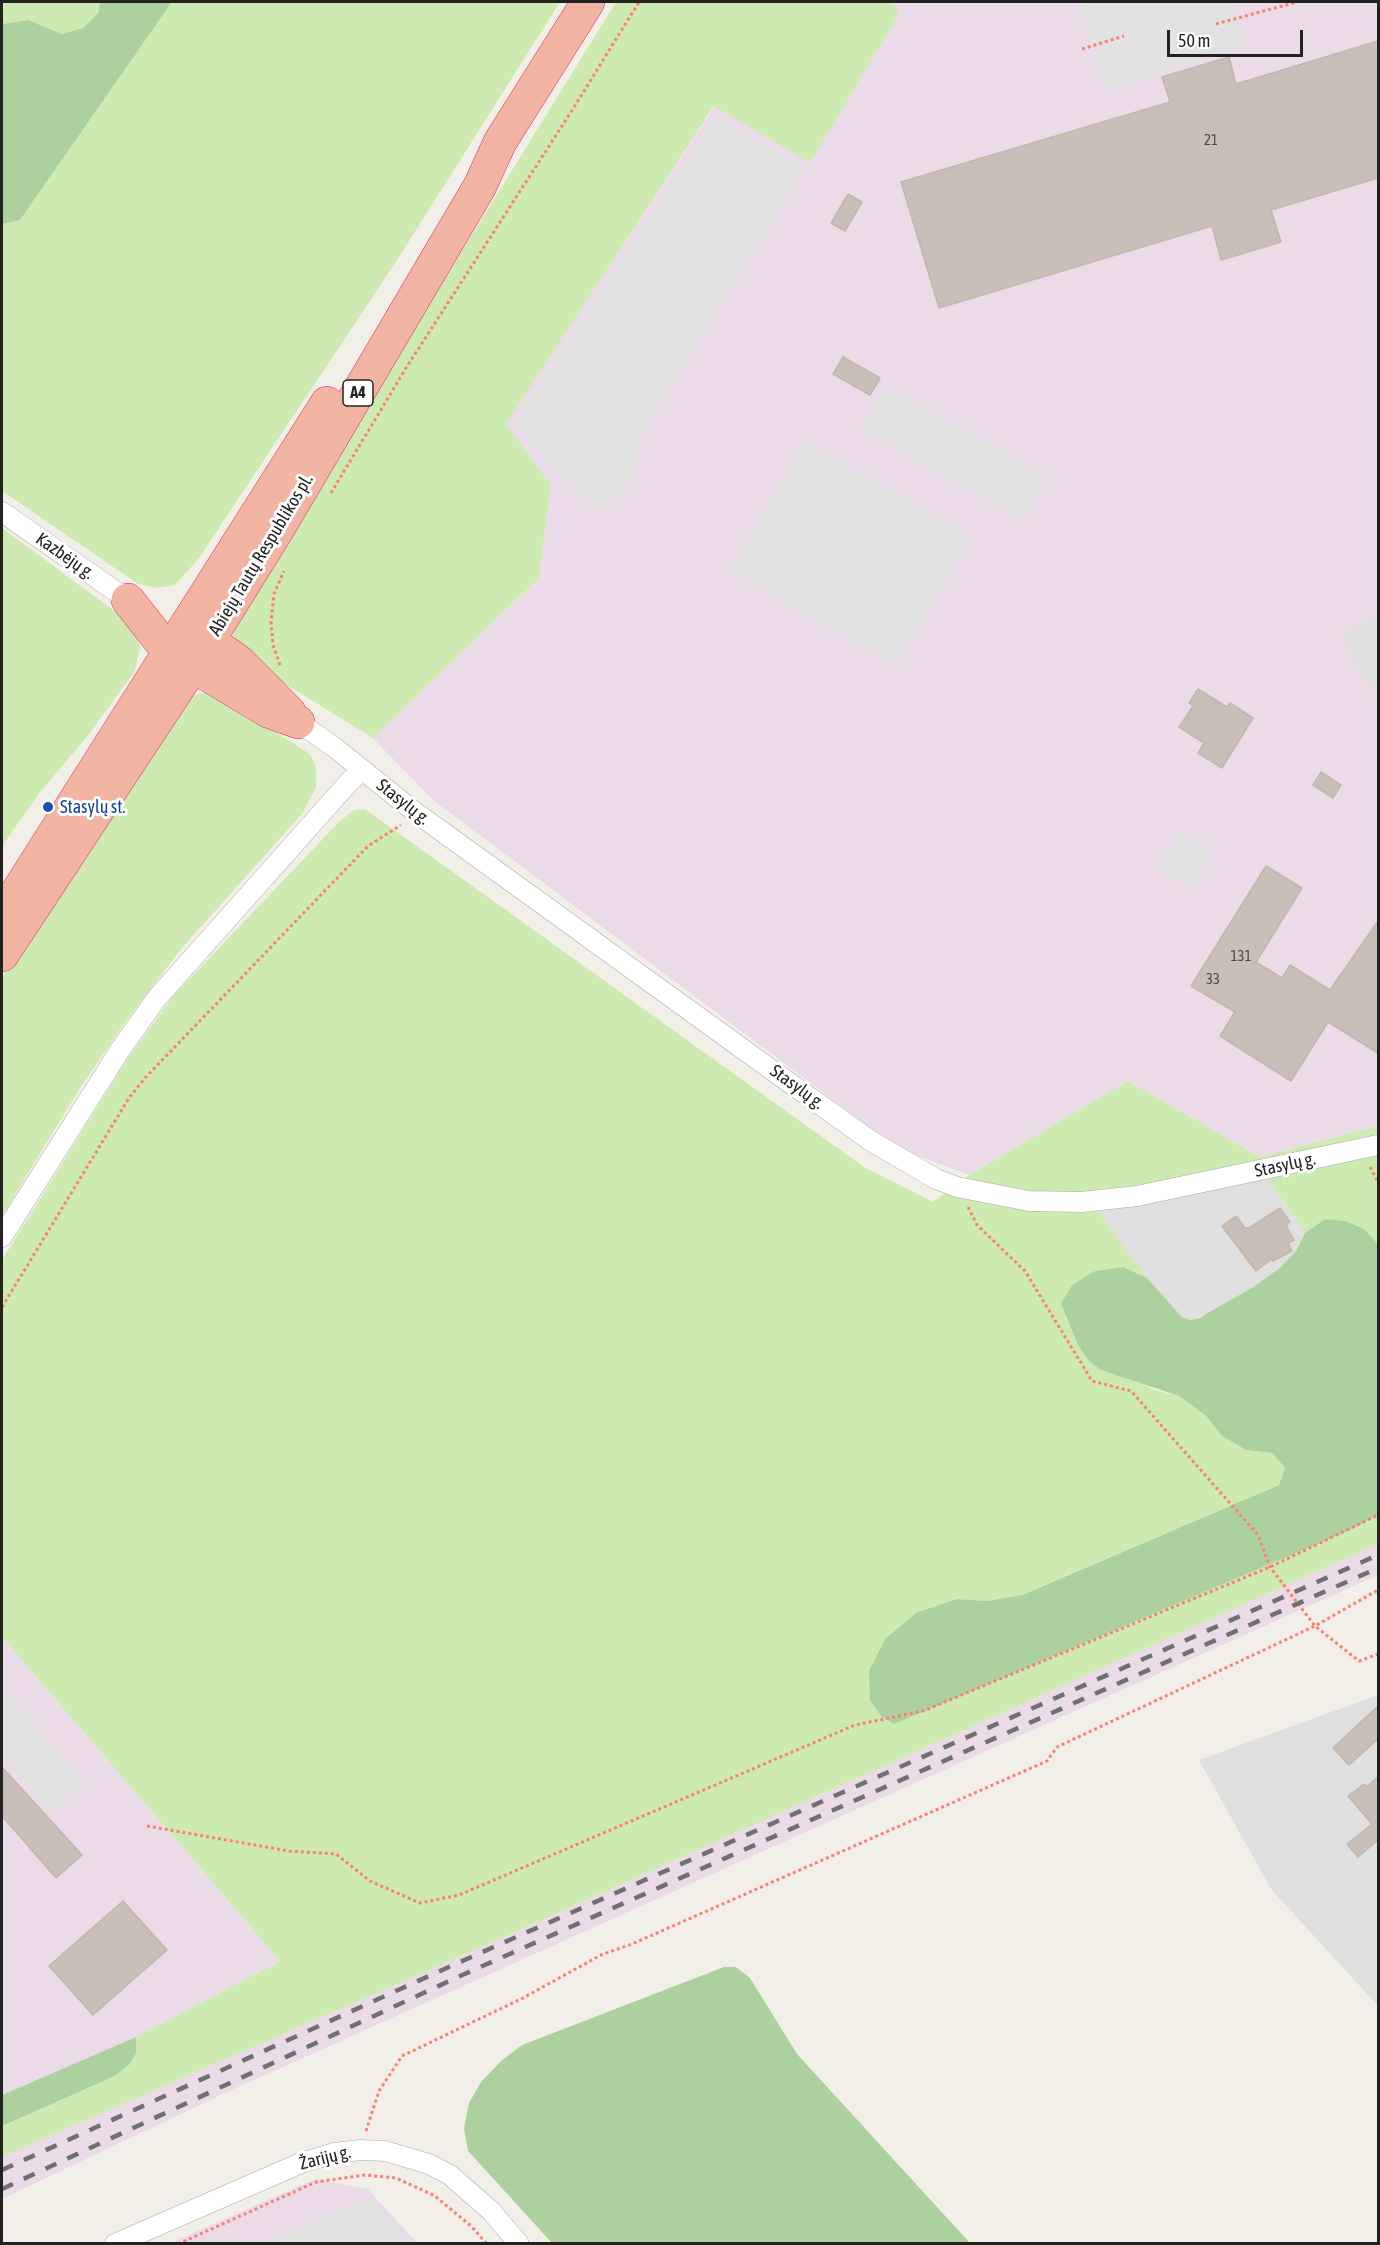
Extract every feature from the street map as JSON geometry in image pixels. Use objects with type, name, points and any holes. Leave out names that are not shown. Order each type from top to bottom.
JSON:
[{"type":"highway","name":"Abiejų Tautų Respublikos pl.","points":[[2,956],[470,178],[500,142],[588,2]]},
{"type":"highway","points":[[128,600],[189,646],[268,711],[298,722]]},
{"type":"highway","name":"Abiejų Tautų Respublikos pl.","points":[[2,916],[189,646]]},
{"type":"highway","points":[[189,646],[238,661],[277,698],[298,722]]},
{"type":"street","name":"Kazbėjų g.","points":[[2,512],[128,600]]},
{"type":"street","name":"Stasylų g.","points":[[298,722],[415,812],[871,1141],[936,1179],[957,1187],[1029,1201],[1082,1202],[1137,1196],[1378,1145]]},
{"type":"street","points":[[2,1237],[120,1050],[157,998],[334,798],[363,770]]},
{"type":"street","name":"Žarijų g.","points":[[115,2244],[301,2163],[334,2153],[361,2150],[385,2151],[418,2161],[450,2175],[491,2211],[519,2244]]},
{"type":"path","points":[[330,495],[406,368],[639,2]]},
{"type":"path","points":[[1216,24],[1297,2]]},
{"type":"path","points":[[1082,49],[1124,36]]},
{"type":"path","points":[[277,698],[284,687],[284,678],[273,645],[271,622],[274,594],[288,561]]},
{"type":"path","points":[[2,1307],[129,1098],[145,1078],[369,846],[400,826],[415,812]]},
{"type":"path","points":[[957,1187],[977,1225],[1025,1271],[1092,1381],[1131,1391],[1258,1535],[1270,1567],[1316,1626],[1359,1661],[1378,1654]]},
{"type":"path","points":[[147,1826],[289,1851],[336,1854],[370,1881],[420,1903],[459,1895],[855,1725],[923,1711],[1270,1567],[1378,1515]]},
{"type":"path","points":[[361,2150],[379,2091],[402,2056],[523,1998],[601,1954],[632,1944],[1047,1761],[1058,1747],[1316,1626],[1378,1590]]},
{"type":"path","points":[[178,2244],[316,2182],[365,2175],[396,2178],[435,2196],[471,2226],[487,2244]]},
{"type":"shaded area","points":[[892,2],[1378,2],[1378,616],[1341,633],[1363,681],[1378,693],[1378,1126],[1260,1157],[1128,1081],[969,1175],[897,1148],[433,800],[373,738],[539,578],[551,485],[505,424],[715,106],[898,14]]},
{"type":"shaded area","points":[[1079,2],[1234,2],[1247,45],[1106,90]]},
{"type":"shaded area","points":[[716,115],[805,169],[639,439],[635,476],[598,512],[513,423]]},
{"type":"shaded area","points":[[886,386],[1047,476],[1023,520],[861,429]]},
{"type":"shaded area","points":[[805,441],[972,537],[896,666],[730,570]]},
{"type":"shaded area","points":[[1378,616],[1378,693],[1363,681],[1340,632]]},
{"type":"shaded area","points":[[1180,830],[1213,851],[1190,888],[1157,868]]},
{"type":"shaded area","points":[[1267,1178],[1305,1233],[1296,1251],[1280,1268],[1250,1289],[1216,1310],[1190,1320],[1182,1317],[1147,1278],[1095,1210]]},
{"type":"shaded area","points":[[1378,1544],[1378,1575],[225,2093],[2,2199],[2,2157],[473,1951]]},
{"type":"shaded area","points":[[2,1637],[280,1961],[136,2037],[2,2095]]},
{"type":"shaded area","points":[[2,1689],[85,1780],[51,1811],[2,1756]]},
{"type":"shaded area","points":[[1378,1695],[1378,2006],[1271,1889],[1199,1760]]},
{"type":"shaded area","points":[[315,2179],[368,2189],[417,2243],[168,2244]]},
{"type":"shaded area","points":[[370,2198],[410,2243],[283,2243],[277,2237]]},
{"type":"green space","points":[[2,2],[100,2],[98,13],[83,28],[62,34],[28,20],[2,24]]},
{"type":"green space","points":[[100,2],[172,2],[20,220],[2,224],[2,24],[28,20],[62,34],[83,28],[98,13]]},
{"type":"green space","points":[[172,2],[560,2],[399,257],[199,558],[175,585],[156,588],[138,584],[2,491],[2,224],[20,220]]},
{"type":"green space","points":[[616,2],[892,2],[899,14],[810,163],[714,106],[506,424],[551,485],[539,578],[373,738],[251,663],[236,647],[233,635],[236,617]]},
{"type":"green space","points":[[2,528],[120,615],[136,633],[140,647],[135,671],[86,738],[41,791],[2,846]]},
{"type":"green space","points":[[202,693],[212,694],[226,700],[310,754],[316,768],[316,787],[302,814],[181,949],[126,1021],[82,1085],[2,1216],[2,978],[174,706],[186,698]]},
{"type":"green space","points":[[365,809],[864,1167],[933,1202],[969,1175],[1128,1081],[1260,1157],[1378,1126],[1378,1244],[1364,1229],[1325,1219],[1305,1233],[1267,1178],[1096,1210],[1147,1278],[1123,1267],[1095,1271],[1061,1304],[1078,1345],[1088,1360],[1155,1390],[1179,1396],[1206,1416],[1222,1436],[1246,1450],[1272,1453],[1285,1468],[1279,1485],[1021,1595],[987,1601],[957,1599],[885,1639],[1327,1539],[1378,1515],[1378,1544],[473,1951],[2,2157],[2,2126],[115,2076],[130,2064],[136,2053],[136,2037],[280,1961],[2,1637],[2,1260],[128,1058],[174,995],[340,821],[354,810]]},
{"type":"green space","points":[[1325,1219],[1345,1221],[1364,1229],[1378,1244],[1378,1515],[1350,1530],[894,1724],[881,1716],[870,1700],[869,1671],[885,1639],[916,1613],[957,1599],[987,1601],[1022,1595],[1279,1485],[1285,1468],[1272,1453],[1246,1450],[1222,1436],[1206,1416],[1179,1396],[1101,1370],[1088,1360],[1078,1345],[1061,1304],[1072,1285],[1095,1271],[1123,1267],[1147,1278],[1182,1317],[1190,1320],[1199,1318],[1250,1289],[1280,1268],[1296,1251],[1305,1233]]},
{"type":"green space","points":[[724,1967],[736,1967],[750,1978],[797,2054],[970,2243],[552,2243],[468,2151],[464,2128],[469,2103],[481,2082],[501,2061],[522,2045]]},
{"type":"green space","points":[[136,2037],[136,2053],[130,2064],[115,2076],[2,2126],[2,2095]]},
{"type":"building","points":[[1378,41],[1378,178],[1271,210],[1281,242],[1221,260],[1212,226],[939,308],[901,182],[1170,102],[1162,77],[1229,57],[1236,84]]},
{"type":"building","points":[[848,194],[862,202],[845,231],[831,223]]},
{"type":"building","points":[[843,357],[880,378],[870,395],[833,374]]},
{"type":"building","points":[[1198,689],[1227,707],[1230,703],[1253,718],[1222,768],[1198,753],[1204,743],[1179,727],[1193,706],[1189,703]]},
{"type":"building","points":[[1321,772],[1341,785],[1333,798],[1313,785]]},
{"type":"building","points":[[1266,866],[1302,888],[1256,962],[1282,978],[1290,965],[1330,990],[1378,921],[1378,1053],[1328,1022],[1291,1081],[1220,1036],[1235,1012],[1191,986]]},
{"type":"building","points":[[1280,1208],[1290,1222],[1286,1225],[1294,1240],[1288,1243],[1292,1251],[1273,1261],[1272,1259],[1256,1271],[1222,1226],[1236,1216],[1245,1228],[1249,1228]]},
{"type":"building","points":[[1378,1706],[1378,1739],[1349,1765],[1333,1748]]},
{"type":"building","points":[[2,1767],[82,1855],[56,1878],[2,1816]]},
{"type":"building","points":[[1378,1777],[1378,1840],[1358,1857],[1347,1844],[1372,1824],[1348,1796],[1364,1784],[1366,1787]]},
{"type":"building","points":[[123,1901],[167,1950],[93,2015],[49,1966]]},
{"type":"railway","points":[[2,2170],[451,1966],[1378,1555]]},
{"type":"railway","points":[[2,2189],[460,1976],[1378,1568]]},
{"type":"place","name":"Stasylų st.","points":[[48,807]]}]
